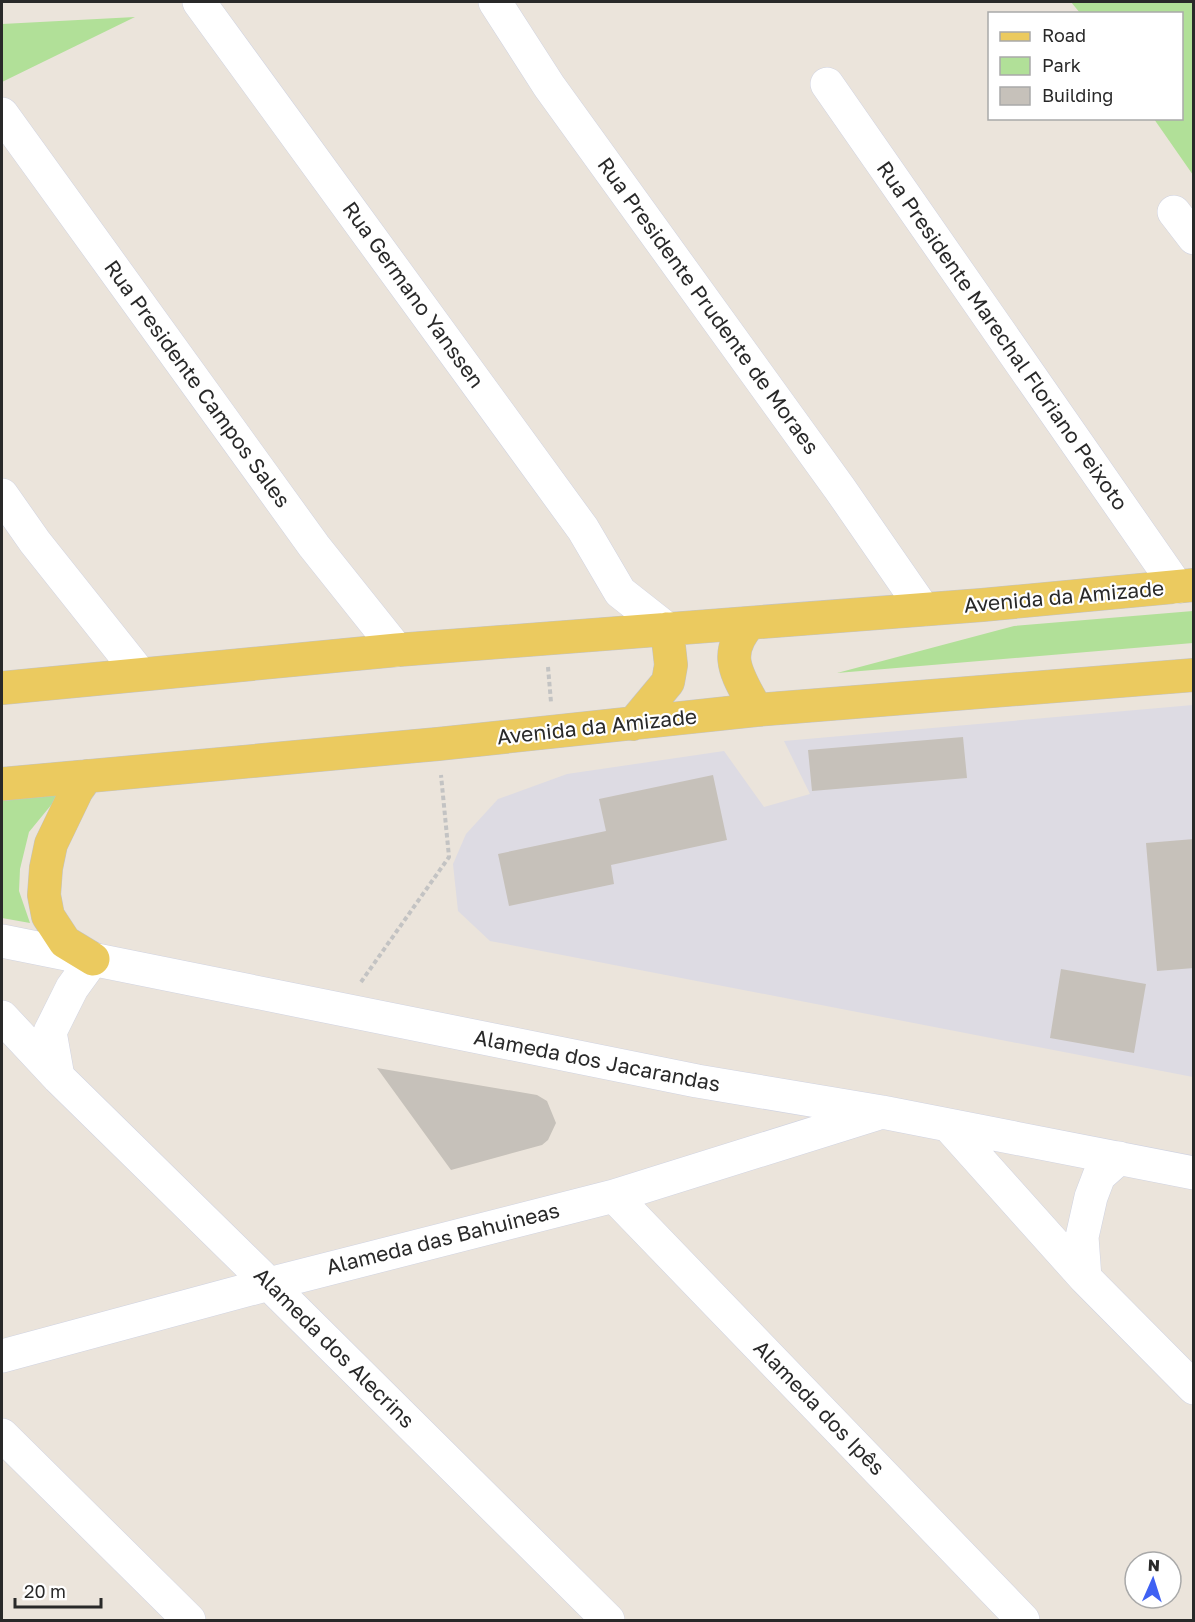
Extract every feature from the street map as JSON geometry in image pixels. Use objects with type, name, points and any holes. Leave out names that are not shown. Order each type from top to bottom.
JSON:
[{"type":"main road","name":"Avenida da Amizade","points":[[2,688],[397,650],[1185,586]]},
{"type":"main road","points":[[750,623],[742,631],[735,647],[734,661],[736,671],[756,710]]},
{"type":"main road","points":[[633,724],[668,682],[671,665],[667,629]]},
{"type":"main road","name":"Avenida da Amizade","points":[[2,784],[438,744],[756,710],[1194,675]]},
{"type":"main road","points":[[87,776],[77,790],[51,844],[44,895],[48,916],[65,942],[93,959]]},
{"type":"street","name":"Rua Germano Yanssen","points":[[199,2],[584,529],[620,592],[667,629]]},
{"type":"street","name":"Rua Presidente Prudente de Moraes","points":[[495,2],[549,86],[840,489],[923,609]]},
{"type":"street","name":"Rua Presidente Marechal Floriano Peixoto","points":[[827,84],[1185,586]]},
{"type":"street","name":"Rua Presidente Campos Sales","points":[[2,114],[314,546],[397,650]]},
{"type":"street","points":[[1174,212],[1194,238]]},
{"type":"street","points":[[2,495],[35,542],[140,674]]},
{"type":"street","points":[[601,634],[620,592]]},
{"type":"street","name":"Alameda dos Jacarandas","points":[[2,941],[697,1081],[882,1112],[1194,1173]]},
{"type":"street","points":[[58,1077],[50,1032],[72,988],[93,959]]},
{"type":"street","name":"Alameda dos Alecrins","points":[[2,1017],[58,1077],[608,1620]]},
{"type":"street","name":"Alameda das Bahuineas","points":[[2,1356],[269,1284],[615,1196],[882,1112]]},
{"type":"street","points":[[948,1125],[1084,1278],[1194,1389]]},
{"type":"street","points":[[1084,1278],[1082,1237],[1091,1197],[1099,1176],[1119,1158]]},
{"type":"street","name":"Alameda dos Ipês","points":[[615,1196],[1023,1620]]},
{"type":"street","points":[[2,1435],[189,1620]]},
{"type":"path","points":[[545,638],[554,732]]},
{"type":"path","points":[[342,1010],[449,857],[438,744]]},
{"type":"shaded area","points":[[1193,705],[1193,1077],[490,941],[458,911],[453,864],[466,834],[498,799],[567,774],[724,751],[764,807],[810,794],[784,741]]},
{"type":"green space","points":[[1071,2],[1193,2],[1193,175],[1155,120],[1183,120],[1183,12],[1079,12]]},
{"type":"green space","points":[[135,17],[2,82],[2,24]]},
{"type":"green space","points":[[1193,611],[1193,643],[837,673],[1014,626]]},
{"type":"green space","points":[[61,793],[29,832],[20,869],[19,891],[30,923],[2,918],[2,801]]},
{"type":"building","points":[[963,737],[967,778],[812,791],[808,750]]},
{"type":"building","points":[[713,775],[727,840],[611,865],[614,884],[509,906],[498,854],[606,831],[599,799]]},
{"type":"building","points":[[1194,839],[1194,968],[1157,971],[1146,843]]},
{"type":"building","points":[[1061,969],[1146,984],[1134,1053],[1050,1038]]},
{"type":"building","points":[[377,1068],[537,1095],[547,1101],[556,1123],[548,1140],[542,1145],[451,1170]]}]
